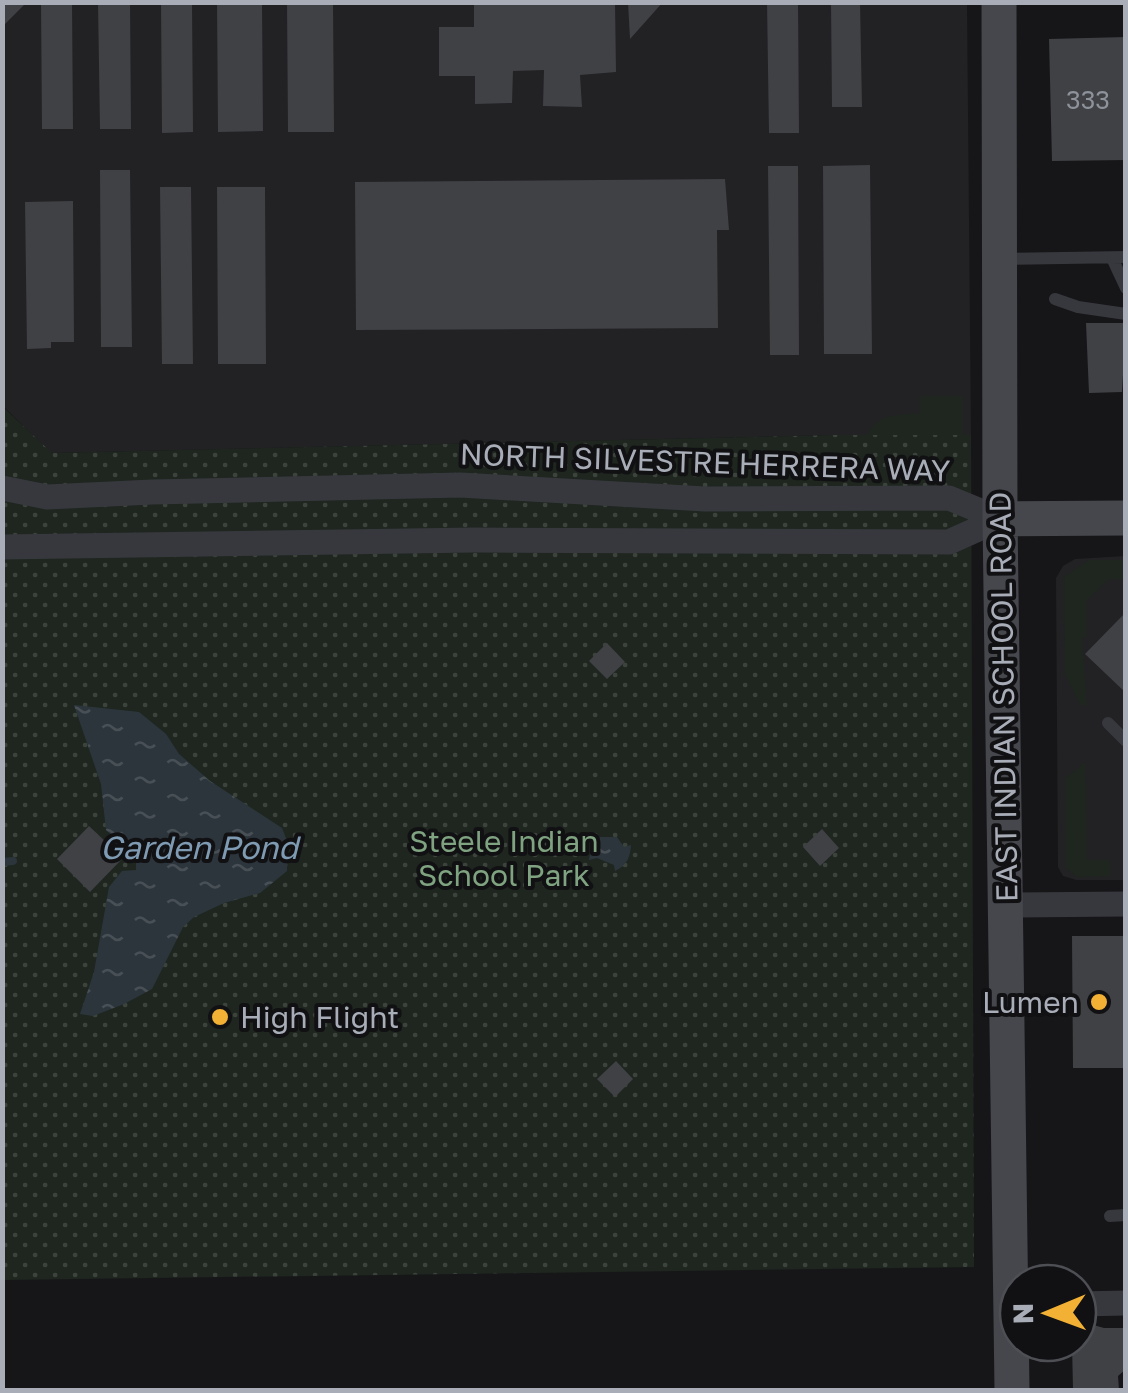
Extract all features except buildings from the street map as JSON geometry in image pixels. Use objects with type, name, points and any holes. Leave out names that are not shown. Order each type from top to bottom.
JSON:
[{"type":"main road","name":"EAST INDIAN SCHOOL ROAD","points":[[999,2],[1000,519],[1013,1263]]},
{"type":"main road","points":[[1000,519],[1126,518]]},
{"type":"main road","name":"EAST INDIAN SCHOOL ROAD","points":[[1012,1390],[1013,1363]]},
{"type":"street","name":"NORTH SILVESTRE HERRERA WAY","points":[[2,488],[48,497],[460,486],[705,499],[949,498],[1000,519]]},
{"type":"street","points":[[2,547],[474,540],[948,542],[1000,519]]},
{"type":"street","points":[[1006,905],[1126,904]]},
{"type":"street","points":[[1098,1304],[1126,1303]]},
{"type":"lane","points":[[1000,259],[1119,258],[1126,288]]},
{"type":"lane","points":[[1055,299],[1078,307],[1126,314]]},
{"type":"lane","points":[[1108,723],[1126,741]]},
{"type":"lane","points":[[1110,1216],[1126,1215]]},
{"type":"shaded area","points":[[2,3],[967,3],[971,435],[51,453],[3,406]]},
{"type":"shaded area","points":[[1125,556],[1125,880],[1076,880],[1063,876],[1058,867],[1056,578],[1063,566],[1075,559]]},
{"type":"green space","points":[[920,396],[963,396],[963,442],[864,441],[879,421],[920,414]]},
{"type":"green space","name":"Steele Indian School Park","points":[[2,406],[52,453],[971,435],[974,1267],[3,1280]]},
{"type":"green space","points":[[1089,560],[1125,560],[1125,579],[1109,579],[1086,601],[1086,637],[1082,637],[1087,705],[1080,705],[1065,674],[1064,577]]},
{"type":"green space","points":[[1085,762],[1087,860],[1110,860],[1111,876],[1077,877],[1066,868],[1066,778]]},
{"type":"water","name":"Garden Pond","points":[[74,705],[139,712],[166,734],[179,754],[210,781],[282,828],[287,841],[287,871],[260,893],[194,917],[183,927],[152,989],[93,1016],[80,1014],[94,972],[109,887],[122,871],[136,870],[136,847],[124,847],[106,830],[101,784]]},
{"type":"water","points":[[600,837],[617,837],[624,847],[631,845],[627,861],[615,871],[614,865],[597,858],[589,860],[591,848]]},
{"type":"waterway","points":[[2,862],[13,861]]},
{"type":"place","name":"Lumen","points":[[1099,1002]]},
{"type":"place","name":"High Flight","points":[[220,1017]]}]
